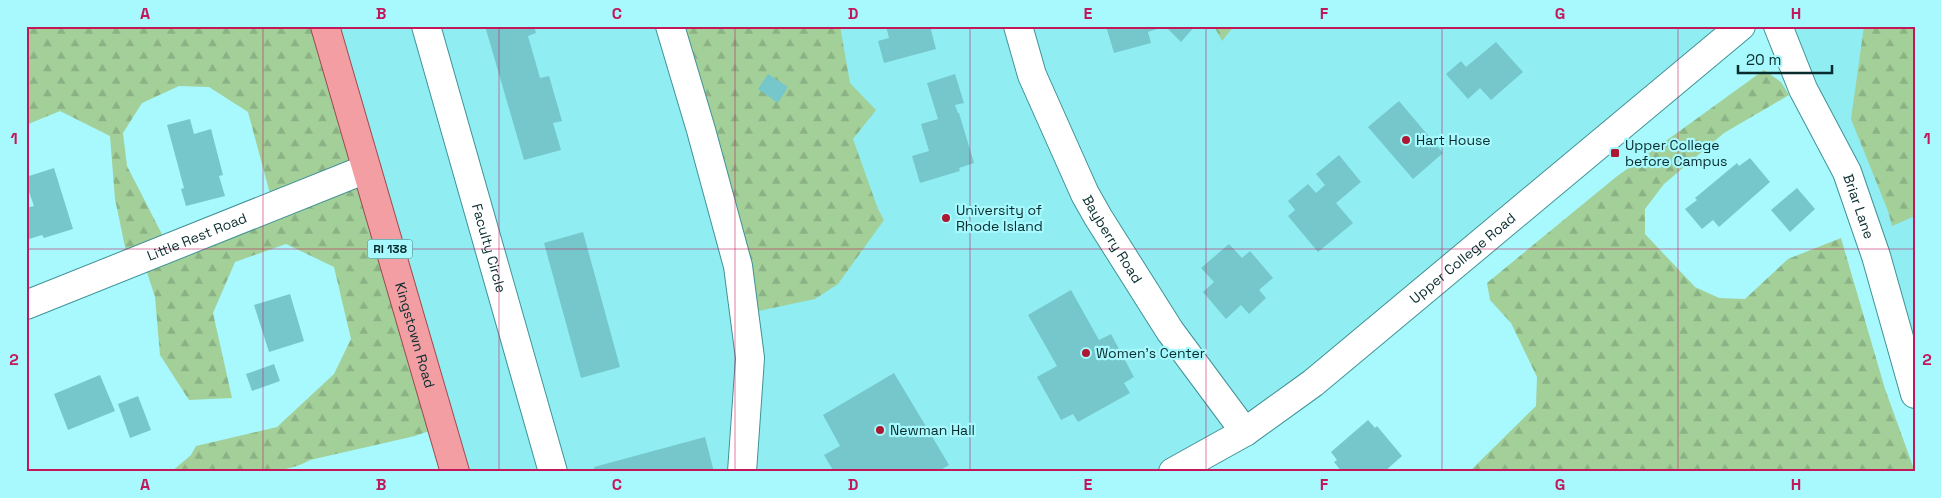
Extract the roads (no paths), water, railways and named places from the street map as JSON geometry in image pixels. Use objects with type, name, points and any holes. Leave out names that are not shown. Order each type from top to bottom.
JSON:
[{"type":"main road","name":"Kingstown Road","points":[[325,26],[455,472]]},
{"type":"street","name":"Faculty Circle","points":[[426,26],[553,472]]},
{"type":"street","points":[[670,26],[738,266],[750,358],[742,472]]},
{"type":"street","name":"Bayberry Road","points":[[1018,26],[1032,75],[1085,194],[1170,331],[1245,432]]},
{"type":"street","name":"Upper College Road","points":[[1173,472],[1245,432],[1313,383],[1741,26]]},
{"type":"street","name":"Briar Lane","points":[[1778,26],[1803,89],[1847,172],[1876,256],[1915,394]]},
{"type":"street","name":"Little Rest Road","points":[[26,305],[366,169]]},
{"type":"place","name":"Hart House","points":[[1406,140]]},
{"type":"place","name":"Upper College before Campus","points":[[1615,153]]},
{"type":"place","name":"University of Rhode Island","points":[[946,218]]},
{"type":"place","name":"Women's Center","points":[[1086,353]]},
{"type":"place","name":"Newman Hall","points":[[880,430]]}]
